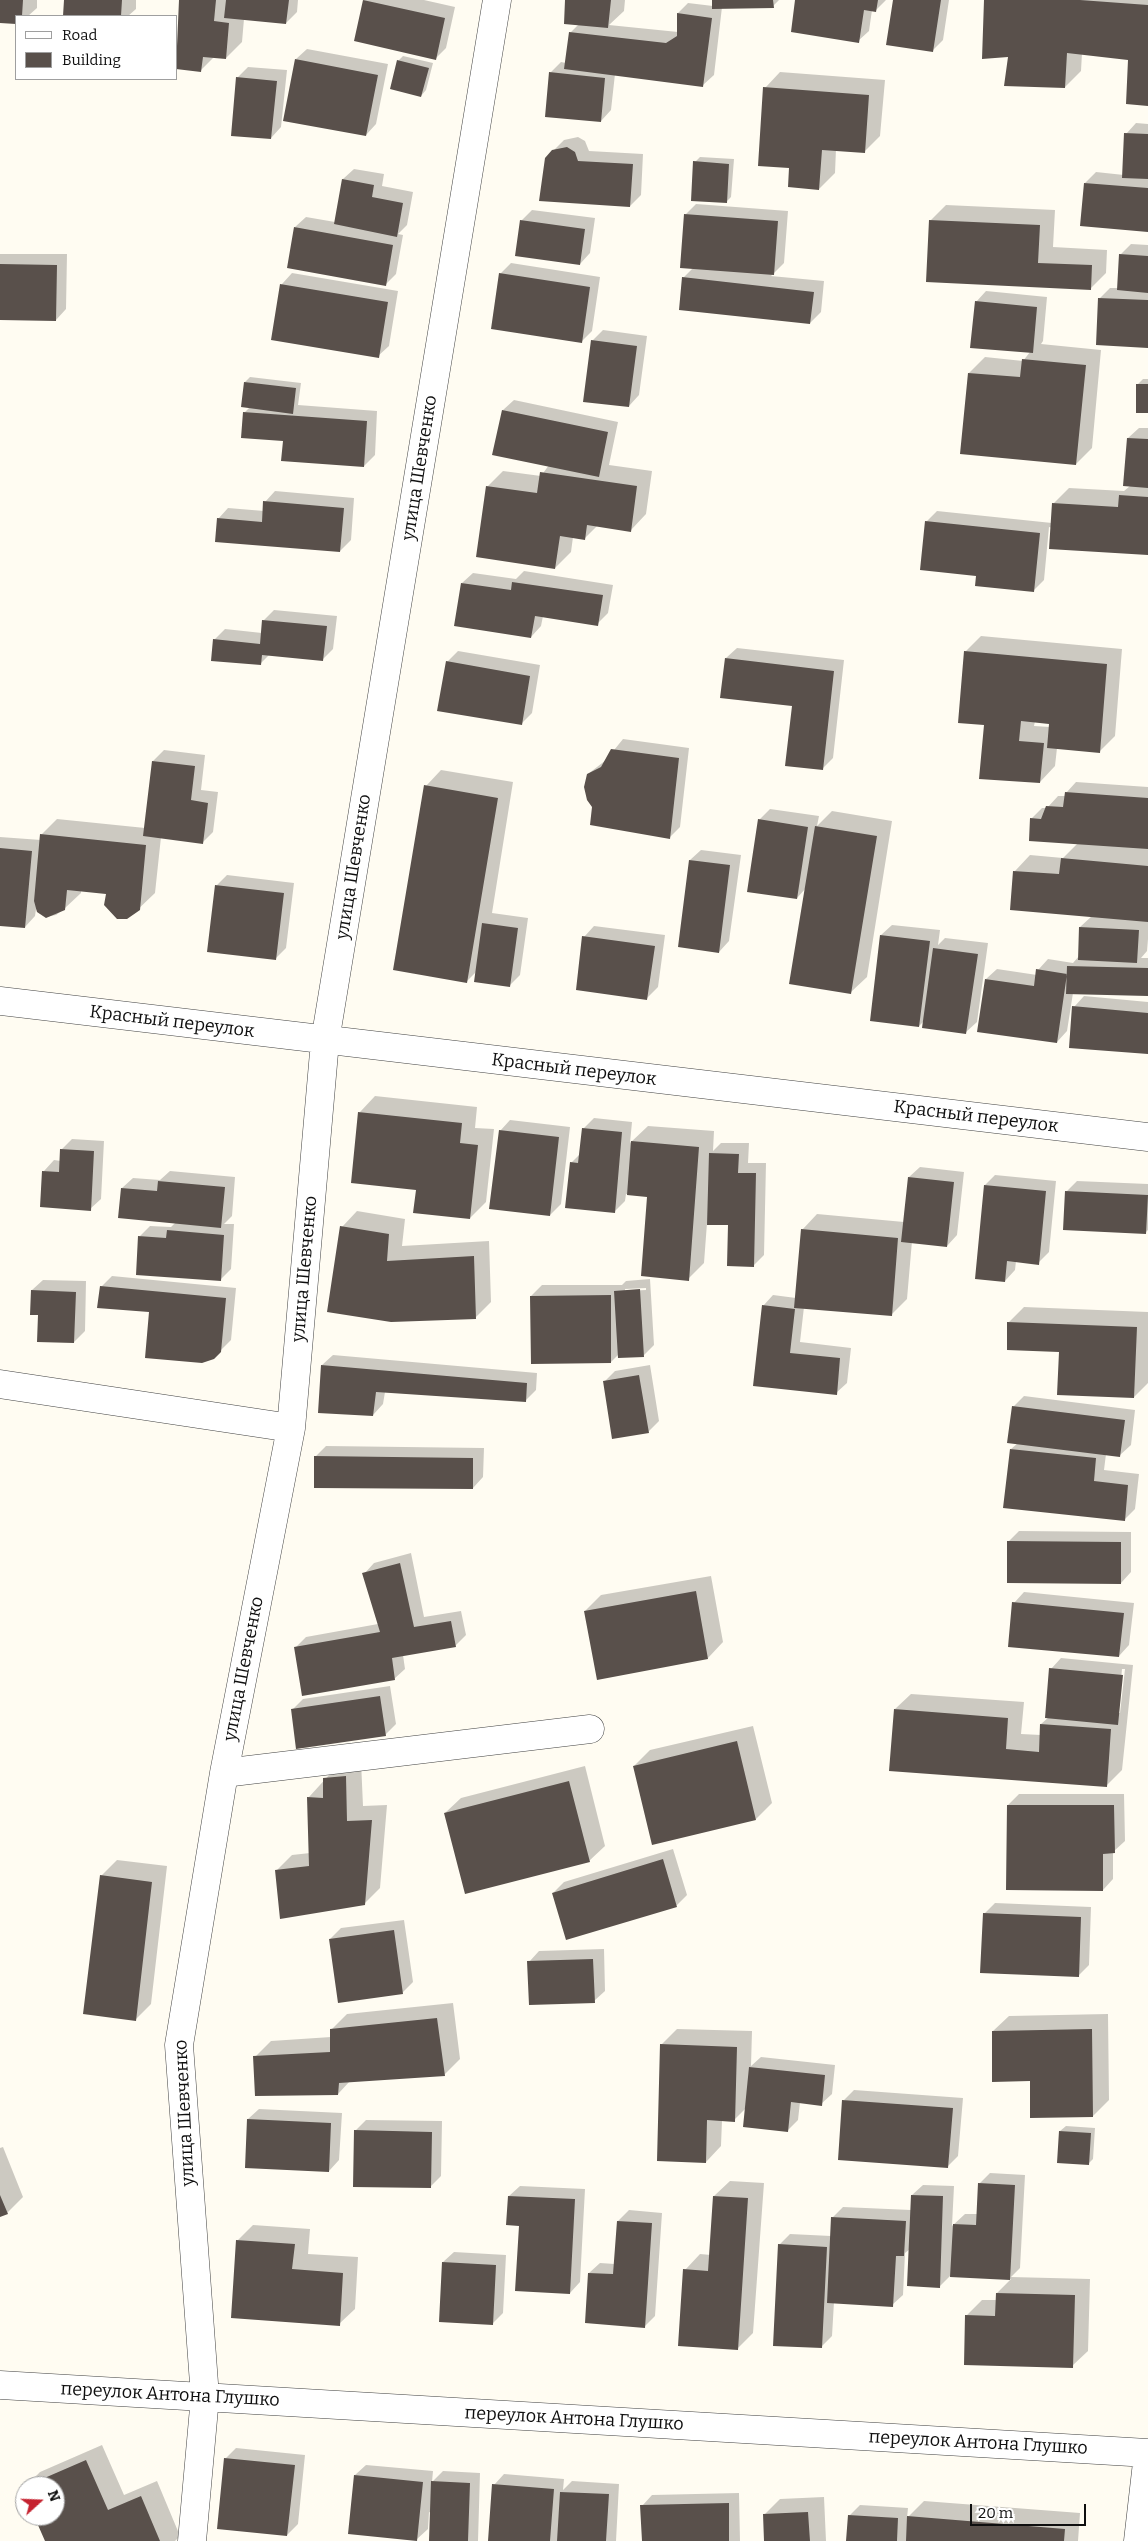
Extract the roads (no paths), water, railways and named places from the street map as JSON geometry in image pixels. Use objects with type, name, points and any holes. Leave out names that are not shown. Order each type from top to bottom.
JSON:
[{"type":"street","name":"улица Шевченко","points":[[192,2541],[204,2398],[179,2045],[224,1773],[291,1428],[325,1040],[497,0]]},
{"type":"street","name":"Красный переулок","points":[[0,1001],[1148,1137]]},
{"type":"street","points":[[0,1384],[291,1428]]},
{"type":"street","points":[[224,1773],[590,1729]]},
{"type":"street","name":"переулок Антона Глушко","points":[[0,2385],[1148,2453]]},
{"type":"street","points":[[1138,2541],[1148,2453]]}]
